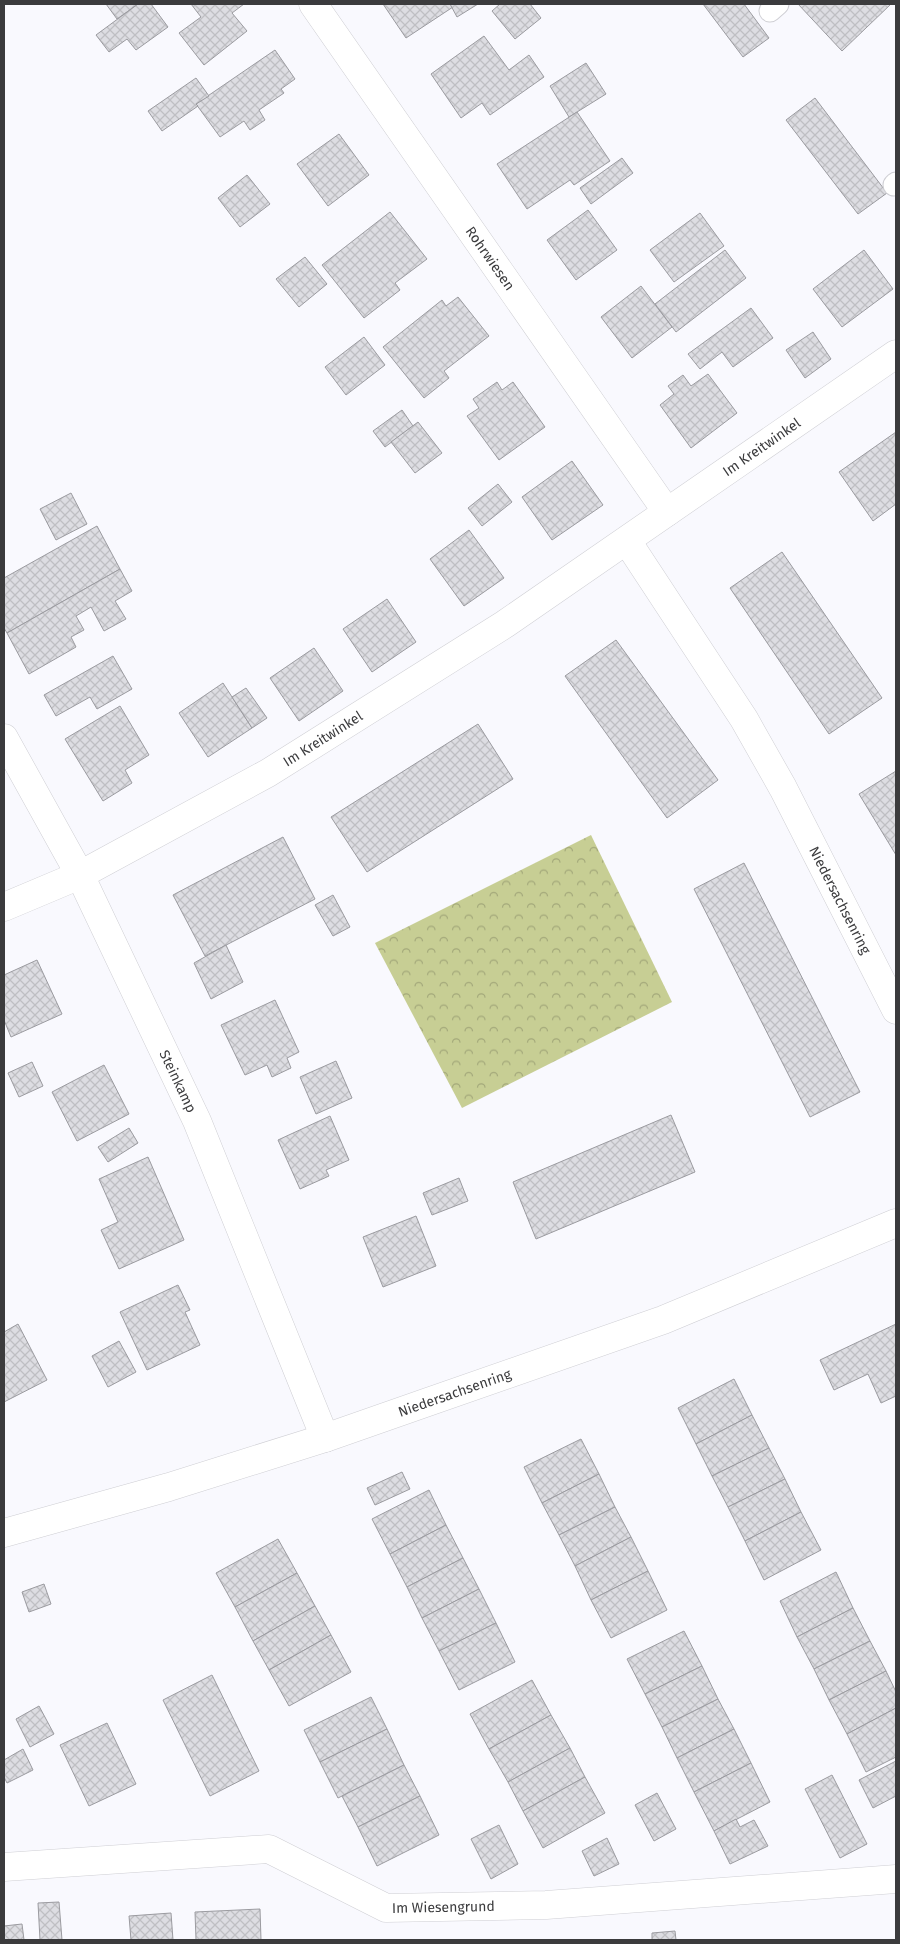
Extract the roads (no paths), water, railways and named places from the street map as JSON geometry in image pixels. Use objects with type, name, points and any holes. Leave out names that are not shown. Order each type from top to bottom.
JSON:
[{"type":"street","name":"Rohrwiesen","points":[[313,4],[667,512]]},
{"type":"street","name":"Im Kreitwinkel","points":[[4,907],[80,875],[268,774],[505,624],[896,354]]},
{"type":"street","name":"Niedersachsenring","points":[[627,541],[744,719],[784,788],[896,1010]]},
{"type":"street","name":"Steinkamp","points":[[4,738],[80,875],[197,1121],[325,1438]]},
{"type":"street","name":"Niedersachsenring","points":[[4,1534],[169,1487],[325,1438],[663,1320],[896,1223]]},
{"type":"street","name":"Im Wiesengrund","points":[[4,1867],[269,1849],[386,1908],[546,1905],[896,1880]]}]
